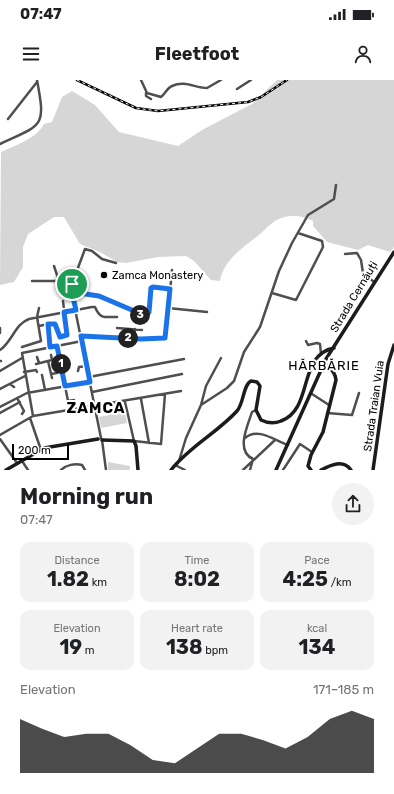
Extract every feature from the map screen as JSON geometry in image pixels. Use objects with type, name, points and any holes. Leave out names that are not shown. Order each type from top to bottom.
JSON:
[{"type":"street","points":[[141,80],[146,96],[151,99]]},
{"type":"street","points":[[146,93],[161,97],[175,85],[187,83],[207,88],[221,80]]},
{"type":"street","points":[[237,89],[252,80]]},
{"type":"street","points":[[8,119],[37,81]]},
{"type":"street","points":[[0,144],[34,127],[40,120],[41,102],[37,81]]},
{"type":"street","points":[[201,406],[227,388],[234,381],[242,356],[260,327],[285,257],[308,215],[334,199],[336,185]]},
{"type":"street","points":[[272,293],[296,300],[323,247],[322,242],[298,233]]},
{"type":"street","points":[[106,470],[72,284],[85,249],[92,251],[102,258],[116,263]]},
{"type":"street","name":"Strada Cernăuți","points":[[276,470],[324,365],[374,282],[394,252]]},
{"type":"street","points":[[346,254],[357,253],[361,260],[363,273],[374,282]]},
{"type":"street","points":[[54,266],[59,281]]},
{"type":"street","points":[[81,336],[165,338],[172,270]]},
{"type":"street","points":[[32,281],[59,281],[68,289],[99,296],[146,316],[149,312],[151,288],[170,289]]},
{"type":"street","points":[[66,286],[69,283],[72,284]]},
{"type":"street","points":[[39,326],[55,324],[60,337],[66,336],[67,333],[63,302],[58,304]]},
{"type":"street","points":[[0,350],[11,340],[24,321],[37,317],[93,307],[100,316],[117,317]]},
{"type":"street","points":[[22,347],[41,341],[37,317],[39,308]]},
{"type":"street","points":[[168,308],[207,312]]},
{"type":"street","points":[[48,324],[50,347]]},
{"type":"street","points":[[0,328],[0,333]]},
{"type":"street","points":[[117,328],[142,330]]},
{"type":"street","points":[[134,338],[135,329]]},
{"type":"street","points":[[306,341],[308,346],[319,343],[321,354]]},
{"type":"street","points":[[33,416],[22,353],[82,342]]},
{"type":"street","name":"Strada Traian Vuia","points":[[373,470],[388,361],[394,345]]},
{"type":"street","points":[[57,346],[70,411]]},
{"type":"street","points":[[171,470],[197,444],[218,430],[238,410],[243,402],[247,385],[251,381],[257,382],[260,386],[256,410],[258,417],[267,423],[276,423],[290,416],[300,403],[312,365],[321,354],[334,348]]},
{"type":"street","points":[[37,357],[37,364],[52,360],[51,355]]},
{"type":"street","points":[[0,371],[22,358]]},
{"type":"street","points":[[178,462],[186,438],[201,406],[205,388],[222,358]]},
{"type":"street","points":[[89,376],[184,359]]},
{"type":"street","points":[[60,361],[68,360]]},
{"type":"street","points":[[48,361],[52,378]]},
{"type":"street","points":[[309,469],[312,452],[322,435],[336,378],[332,370],[324,365],[317,362],[312,365]]},
{"type":"street","points":[[310,371],[316,364],[324,365]]},
{"type":"street","points":[[78,371],[79,367],[87,366]]},
{"type":"street","points":[[0,389],[25,374],[36,370],[37,372]]},
{"type":"street","points":[[51,374],[62,372]]},
{"type":"street","points":[[92,392],[182,374]]},
{"type":"street","points":[[42,375],[45,390]]},
{"type":"street","points":[[0,407],[28,393],[90,382]]},
{"type":"street","points":[[10,384],[14,387]]},
{"type":"street","points":[[0,434],[33,416],[125,402],[181,391]]},
{"type":"street","points":[[327,414],[352,415],[359,393]]},
{"type":"street","points":[[6,470],[22,460],[51,446],[100,439],[162,444],[165,394]]},
{"type":"street","points":[[312,394],[329,405]]},
{"type":"street","points":[[17,398],[24,411],[22,414]]},
{"type":"street","points":[[141,398],[149,443]]},
{"type":"street","points":[[68,401],[74,400]]},
{"type":"street","points":[[0,413],[20,402]]},
{"type":"street","points":[[125,402],[136,446],[138,470]]},
{"type":"street","points":[[253,459],[246,452],[243,446],[252,412],[256,410]]},
{"type":"street","points":[[30,418],[41,450]]},
{"type":"street","points":[[244,439],[250,434],[257,434],[266,436],[288,446]]},
{"type":"street","points":[[0,440],[17,463]]},
{"type":"street","points":[[243,470],[275,440]]},
{"type":"street","points":[[284,470],[300,444],[312,452]]},
{"type":"street","points":[[250,470],[253,459]]},
{"type":"street","points":[[22,460],[28,470]]},
{"type":"street","points":[[321,470],[337,463],[347,466],[351,470]]},
{"type":"street","points":[[61,470],[74,465],[83,466],[85,470]]},
{"type":"street","points":[[175,465],[185,470]]},
{"type":"shaded area","points":[[277,80],[394,80],[394,247],[390,252],[368,245],[358,250],[327,242],[313,226],[313,221],[289,216],[273,222],[236,254],[226,266],[220,281],[211,280],[194,261],[186,256],[158,257],[126,263],[117,262],[100,252],[80,244],[64,217],[54,217],[28,234],[23,247],[23,267],[14,282],[0,285],[1,152],[31,138],[44,124],[52,122],[62,97],[72,91],[95,105],[119,132],[178,146],[202,130],[252,104]]},
{"type":"shaded area","points":[[125,412],[127,423],[101,428],[99,417]]},
{"type":"shaded area","points":[[108,462],[130,466],[130,470],[108,470]]},
{"type":"railway","points":[[77,80],[136,108],[158,111],[248,102],[261,97],[287,80]]},
{"type":"place","name":"Zamca Monastery","points":[[104,275]]},
{"type":"district","name":"HĂRBĂRIE","points":[[324,365]]},
{"type":"district","name":"ZAMCA","points":[[96,408]]},
{"type":"route","points":[[72,284],[69,283],[66,286],[68,289],[71,289],[72,292],[95,294],[143,316],[146,316],[149,312],[151,288],[170,289],[165,338],[141,339],[81,336],[90,382],[65,386],[57,346],[50,347],[48,324],[55,324],[60,337],[67,335],[64,312],[76,310],[71,289],[72,284]]}]
